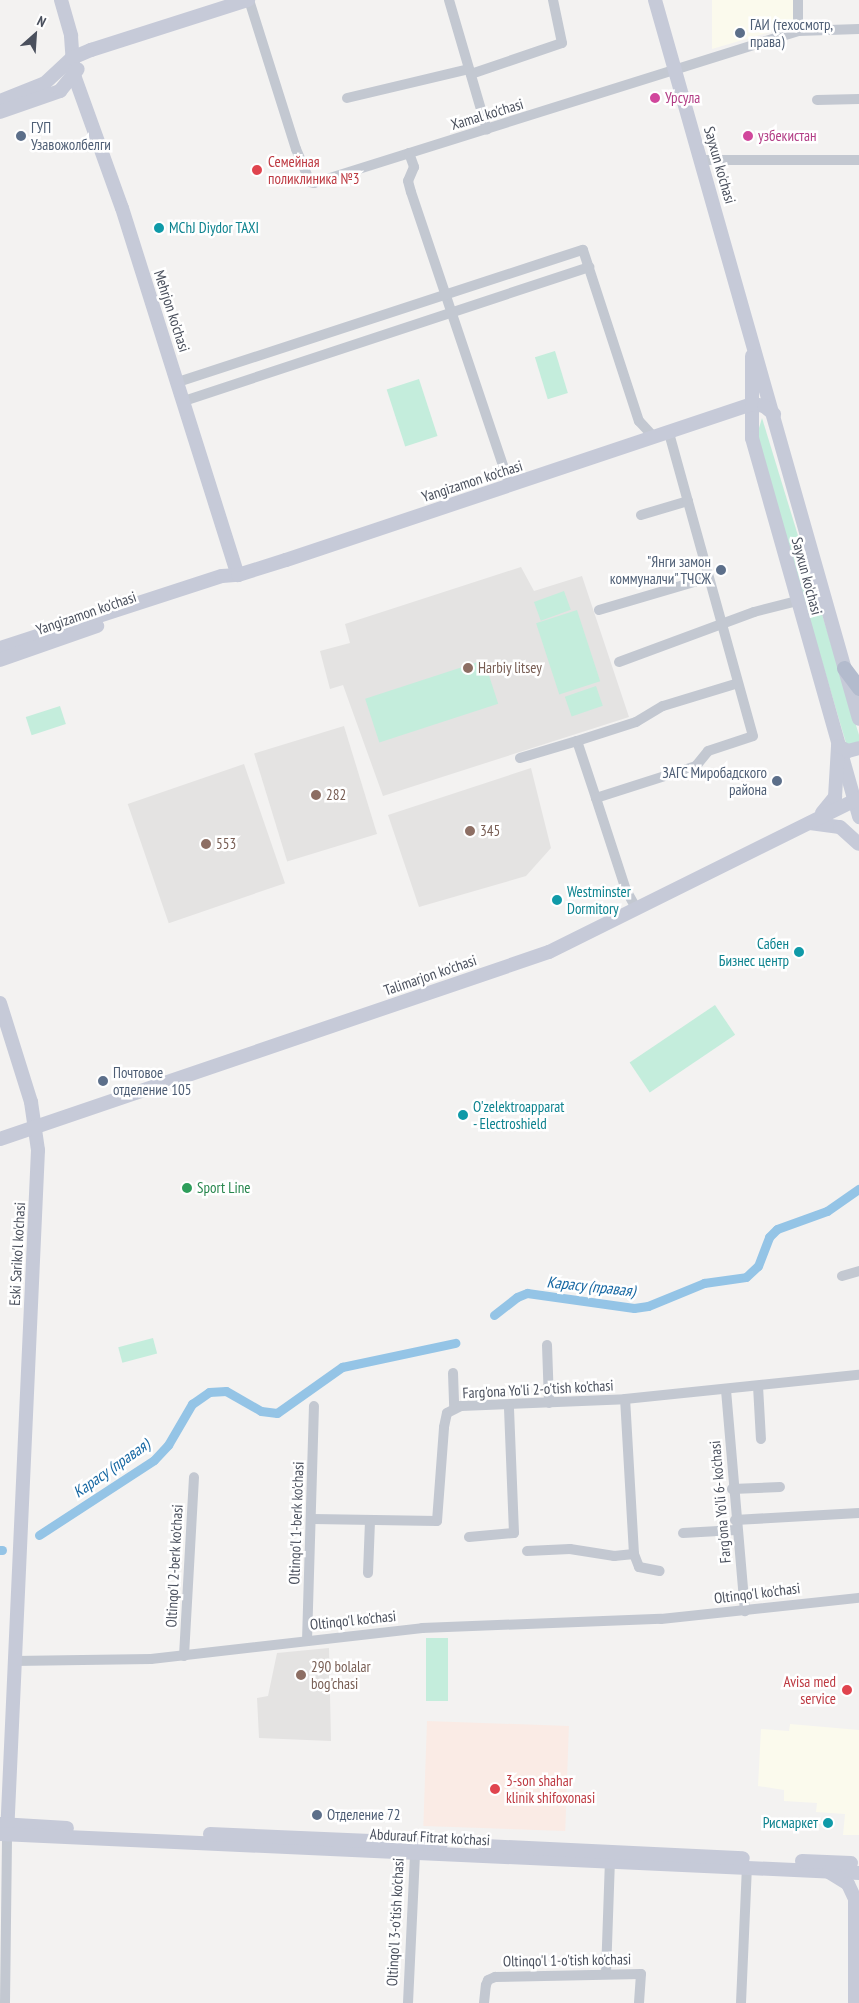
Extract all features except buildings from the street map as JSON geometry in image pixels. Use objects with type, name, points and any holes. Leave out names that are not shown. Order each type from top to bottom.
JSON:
[{"type":"main road","name":"Mehrjon ko'chasi","points":[[54,0],[72,58]]},
{"type":"main road","name":"Mehrjon ko'chasi","points":[[61,0],[71,36],[74,75],[122,208],[238,575]]},
{"type":"main road","points":[[0,101],[44,83],[72,58],[91,50],[249,0]]},
{"type":"main road","name":"Sayxun ko'chasi","points":[[655,0],[702,160],[859,719]]},
{"type":"main road","points":[[71,36],[79,46],[91,50]]},
{"type":"main road","points":[[60,91],[74,75],[91,50]]},
{"type":"main road","points":[[0,112],[72,88],[82,98]]},
{"type":"main road","name":"Sayxun ko'chasi","points":[[752,340],[752,438],[838,746],[857,800],[859,817]]},
{"type":"main road","points":[[752,404],[764,406],[774,414]]},
{"type":"main road","name":"Yangizamon ko'chasi","points":[[0,648],[222,576],[238,575],[655,438],[752,404]]},
{"type":"main road","name":"Yangizamon ko'chasi","points":[[714,417],[739,419],[752,438]]},
{"type":"main road","name":"Yangizamon ko'chasi","points":[[0,660],[224,585],[238,575]]},
{"type":"main road","points":[[844,668],[859,688]]},
{"type":"main road","points":[[809,823],[833,801],[838,746],[850,751],[859,748]]},
{"type":"main road","name":"Talimarjon ko'chasi","points":[[0,1139],[36,1125],[542,954],[857,800]]},
{"type":"main road","points":[[809,823],[845,830],[859,844]]},
{"type":"main road","name":"Eski Sariko'l ko'chasi","points":[[0,1003],[36,1125],[38,1150],[14,1661]]},
{"type":"main road","points":[[4,1830],[14,1661]]},
{"type":"main road","name":"Abdurauf Fitrat ko'chasi","points":[[4,1830],[831,1866]]},
{"type":"main road","points":[[831,1866],[857,1871]]},
{"type":"main road","points":[[831,1866],[848,1884],[855,1899],[856,2003]]},
{"type":"main road","points":[[856,2003],[859,1967]]},
{"type":"street","name":"Xamal ko'chasi","points":[[249,0],[310,182],[487,130],[798,31],[859,29]]},
{"type":"street","points":[[450,0],[487,130]]},
{"type":"street","points":[[347,98],[470,72],[562,43],[553,0]]},
{"type":"street","points":[[798,0],[798,31]]},
{"type":"street","points":[[817,100],[859,99]]},
{"type":"street","points":[[409,153],[414,170],[408,181],[510,486]]},
{"type":"street","points":[[702,160],[859,160]]},
{"type":"street","points":[[178,382],[584,250],[639,421],[655,438]]},
{"type":"street","points":[[184,401],[589,267]]},
{"type":"street","points":[[596,798],[696,766],[708,750],[753,736],[669,433]]},
{"type":"street","points":[[640,515],[688,501]]},
{"type":"street","points":[[599,610],[708,578]]},
{"type":"street","points":[[619,662],[723,626],[754,612],[797,602]]},
{"type":"street","points":[[520,758],[636,722],[663,706],[738,683]]},
{"type":"street","points":[[577,741],[626,890],[636,908]]},
{"type":"street","points":[[842,1276],[859,1271]]},
{"type":"street","points":[[547,1345],[549,1404]]},
{"type":"street","points":[[453,1372],[454,1408]]},
{"type":"street","name":"Farg'ona Yo'li 2-o'tish ko'chasi","points":[[313,1520],[437,1521],[444,1427],[447,1413],[454,1408],[625,1399],[859,1375]]},
{"type":"street","points":[[758,1386],[761,1439]]},
{"type":"street","name":"Farg'ona Yo'li 6- ko'chasi","points":[[726,1390],[732,1489],[745,1611]]},
{"type":"street","name":"Farg'ona Yo'li 2-o'tish ko'chasi","points":[[625,1399],[634,1554]]},
{"type":"street","name":"Oltinqo'l 1-berk ko'chasi","points":[[307,1641],[313,1520],[314,1406]]},
{"type":"street","points":[[469,1537],[514,1533],[508,1406]]},
{"type":"street","name":"Oltinqo'l 2-berk ko'chasi","points":[[184,1656],[194,1477]]},
{"type":"street","points":[[732,1489],[780,1487]]},
{"type":"street","points":[[684,1533],[859,1513]]},
{"type":"street","points":[[368,1573],[370,1521]]},
{"type":"street","points":[[527,1551],[570,1549],[614,1556],[634,1554],[639,1567],[660,1571]]},
{"type":"street","name":"Oltinqo'l ko'chasi","points":[[14,1661],[76,1662],[184,1656],[422,1628],[652,1620],[859,1598]]},
{"type":"street","points":[[4,1830],[5,2003]]},
{"type":"street","name":"Oltinqo'l 3-o'tish ko'chasi","points":[[408,2003],[415,1848]]},
{"type":"street","points":[[606,1974],[610,1857]]},
{"type":"street","points":[[741,2003],[747,1863]]},
{"type":"street","name":"Oltinqo'l 1-o'tish ko'chasi","points":[[484,2003],[488,1980],[495,1977],[641,1974],[639,2003]]},
{"type":"shaded area","name":"ГАИ (техосмотр, права)","points":[[712,0],[794,0],[794,25],[712,49]]},
{"type":"shaded area","name":"Harbiy litsey","points":[[521,567],[534,591],[582,576],[629,717],[383,796],[343,685],[330,689],[320,651],[350,643],[345,624]]},
{"type":"shaded area","name":"282","points":[[344,726],[377,834],[287,862],[254,753]]},
{"type":"shaded area","name":"553","points":[[244,764],[285,883],[169,923],[128,804]]},
{"type":"shaded area","name":"345","points":[[531,768],[551,848],[526,876],[419,907],[388,815]]},
{"type":"shaded area","name":"290 bolalar bog'chasi","points":[[329,1648],[331,1741],[259,1738],[257,1698],[268,1696],[277,1653]]},
{"type":"shaded area","name":"3-son shahar klinik shifoxonasi","points":[[427,1721],[569,1726],[565,1831],[423,1826]]},
{"type":"shaded area","points":[[790,1724],[859,1730],[859,1835],[843,1835],[845,1814],[816,1812],[817,1803],[784,1801],[784,1790],[758,1786],[761,1729],[789,1731]]},
{"type":"green space","points":[[555,351],[568,393],[548,399],[535,357]]},
{"type":"green space","points":[[419,379],[438,436],[405,447],[387,390]]},
{"type":"green space","points":[[762,418],[859,735],[859,742],[854,746],[846,743],[756,438]]},
{"type":"green space","points":[[564,591],[571,610],[541,621],[534,602]]},
{"type":"green space","points":[[577,610],[600,681],[559,695],[536,623]]},
{"type":"green space","points":[[484,660],[498,704],[379,742],[365,699]]},
{"type":"green space","points":[[596,686],[603,706],[572,717],[565,697]]},
{"type":"green space","points":[[60,706],[66,724],[32,735],[26,717]]},
{"type":"green space","points":[[715,1005],[735,1035],[650,1092],[630,1063]]},
{"type":"green space","points":[[153,1338],[157,1353],[122,1363],[118,1347]]},
{"type":"green space","points":[[426,1638],[448,1638],[448,1701],[426,1701]]},
{"type":"waterway","name":"Карасу (правая)","points":[[494,1315],[517,1297],[527,1293],[634,1308],[648,1306],[704,1283],[746,1277],[758,1266],[769,1237],[777,1229],[827,1211],[859,1189]]},
{"type":"waterway","name":"Карасу (правая)","points":[[39,1535],[154,1460],[168,1445],[192,1404],[209,1392],[226,1391],[261,1411],[277,1413],[342,1367],[455,1343]]},
{"type":"place","name":"ГАИ (техосмотр, права)","points":[[740,33]]},
{"type":"place","name":"Урсула","points":[[655,98]]},
{"type":"place","name":"ГУП Узавожолбелги","points":[[21,136]]},
{"type":"place","name":"узбекистан","points":[[748,136]]},
{"type":"place","name":"Семейная поликлиника №3","points":[[257,170]]},
{"type":"place","name":"MChJ Diydor TAXI","points":[[159,228]]},
{"type":"place","name":"\"Янги замон коммуналчи\" ТЧСЖ","points":[[721,570]]},
{"type":"place","name":"Harbiy litsey","points":[[468,668]]},
{"type":"place","name":"ЗАГС Миробадского района","points":[[777,781]]},
{"type":"place","name":"282","points":[[316,795]]},
{"type":"place","name":"345","points":[[470,831]]},
{"type":"place","name":"553","points":[[206,844]]},
{"type":"place","name":"Westminster Dormitory","points":[[557,900]]},
{"type":"place","name":"Сабен Бизнес центр","points":[[799,952]]},
{"type":"place","name":"Почтовое отделение 105","points":[[103,1081]]},
{"type":"place","name":"O'zelektroapparat - Electroshield","points":[[463,1115]]},
{"type":"place","name":"Sport Line","points":[[187,1188]]},
{"type":"place","name":"290 bolalar bog'chasi","points":[[301,1675]]},
{"type":"place","name":"Avisa med service","points":[[847,1690]]},
{"type":"place","name":"3-son shahar klinik shifoxonasi","points":[[495,1789]]},
{"type":"place","name":"Отделение 72","points":[[317,1815]]},
{"type":"place","name":"Рисмаркет","points":[[828,1823]]}]
